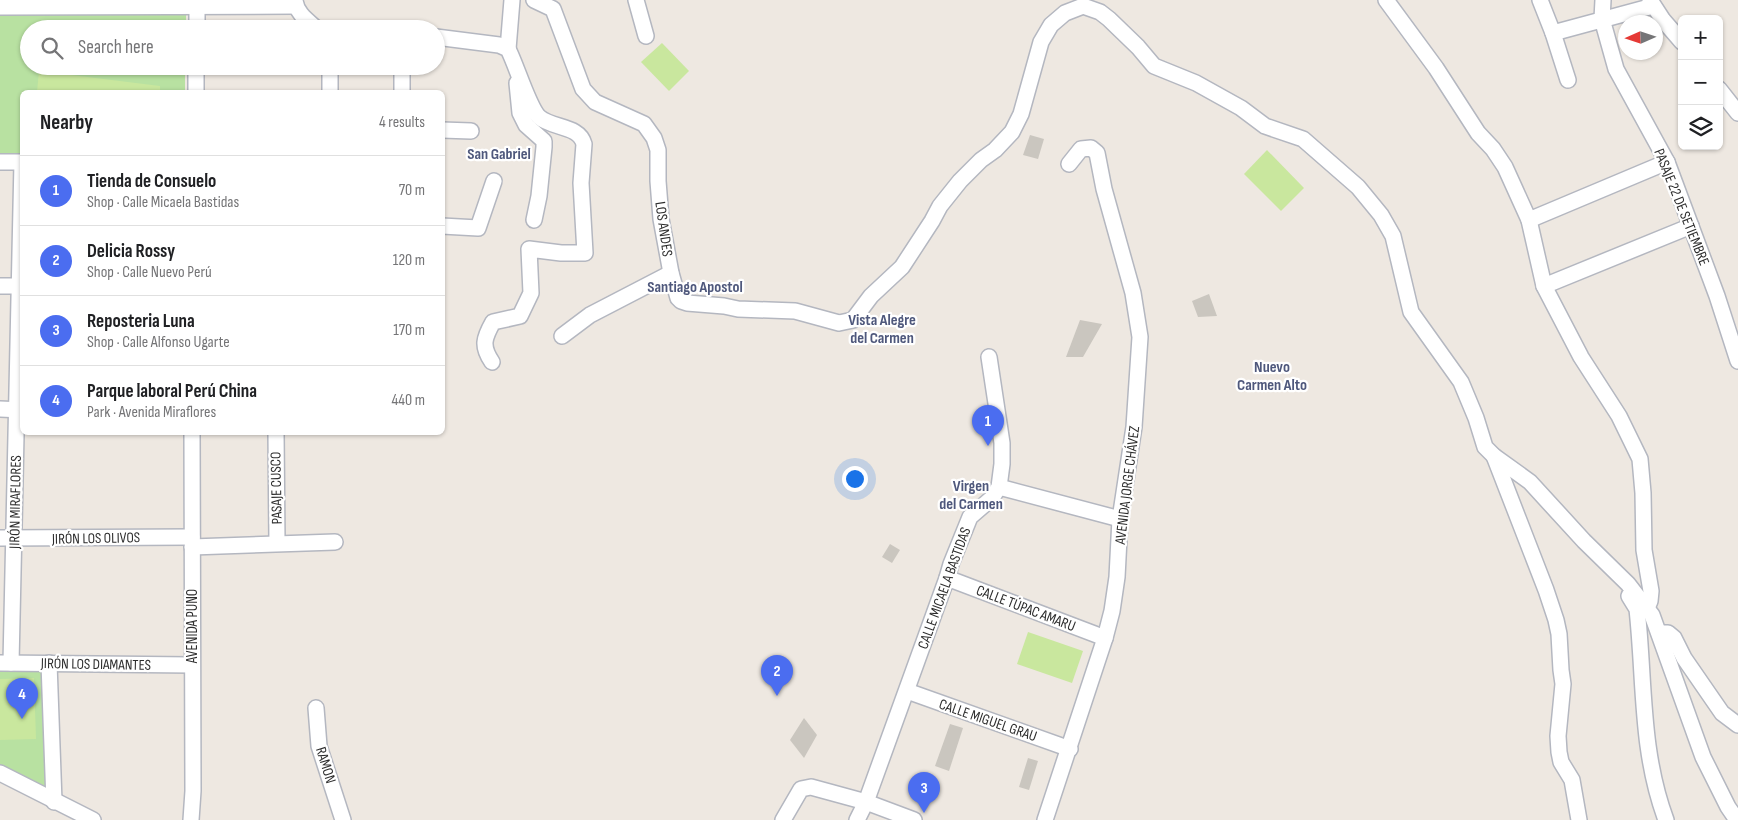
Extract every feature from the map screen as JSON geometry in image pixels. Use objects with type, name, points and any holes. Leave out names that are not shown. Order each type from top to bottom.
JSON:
[{"type":"street","points":[[512,0],[512,55],[520,113],[530,130],[544,141],[539,196],[534,220]]},
{"type":"street","name":"LOS ANDES","points":[[534,0],[553,4],[583,89],[595,102],[644,124],[654,138],[658,150],[661,219],[678,298],[686,303],[738,309],[794,311],[839,322],[852,320],[871,296],[902,267],[932,222],[940,206],[960,181],[1012,132],[1021,114],[1041,42],[1051,25],[1066,13],[1083,6],[1092,8],[1109,18],[1154,66],[1196,83],[1241,108],[1265,126],[1303,139],[1358,188],[1381,215],[1393,236],[1411,312],[1461,382],[1476,418],[1485,447],[1494,456]]},
{"type":"street","points":[[636,0],[646,36]]},
{"type":"street","points":[[1386,0],[1436,68],[1478,132],[1505,167],[1529,220],[1544,286],[1581,357],[1618,416],[1640,459],[1643,493],[1644,550],[1651,591],[1647,608]]},
{"type":"street","points":[[1540,0],[1568,80]]},
{"type":"street","name":"PASAJE 22 DE SETIEMBRE","points":[[1603,0],[1602,19],[1616,69],[1667,162],[1717,296],[1738,361]]},
{"type":"street","points":[[196,20],[197,3]]},
{"type":"street","points":[[0,7],[62,4],[295,3],[301,15],[307,20]]},
{"type":"street","points":[[1553,33],[1651,3],[1678,37]]},
{"type":"street","points":[[445,39],[499,45],[512,55],[538,116],[554,125],[575,131],[583,139],[581,183],[585,253],[560,253],[529,249],[531,293],[520,316],[493,322],[485,337],[486,353],[492,362]]},
{"type":"street","points":[[196,75],[196,90]]},
{"type":"street","points":[[330,75],[330,90]]},
{"type":"street","points":[[402,75],[402,90]]},
{"type":"street","points":[[1723,94],[1738,113]]},
{"type":"street","points":[[445,130],[471,131]]},
{"type":"street","name":"AVENIDA JORGE CHÁVEZ","points":[[1045,820],[1106,638],[1115,598],[1120,519],[1134,427],[1140,337],[1133,293],[1104,189],[1097,153],[1091,148],[1081,149],[1069,164]]},
{"type":"street","points":[[0,162],[20,162]]},
{"type":"street","points":[[1529,220],[1667,162]]},
{"type":"street","points":[[445,226],[478,228],[494,181]]},
{"type":"street","points":[[1544,286],[1691,226]]},
{"type":"street","points":[[562,336],[590,315],[671,272]]},
{"type":"street","points":[[0,286],[20,286]]},
{"type":"street","points":[[989,357],[1002,443],[999,488],[1120,519]]},
{"type":"street","points":[[0,409],[20,410]]},
{"type":"street","name":"JIRÓN MIRAFLORES","points":[[6,663],[7,538],[20,410]]},
{"type":"street","name":"AVENIDA PUNO","points":[[191,820],[193,791],[192,435]]},
{"type":"street","name":"PASAJE CUSCO","points":[[276,435],[277,543]]},
{"type":"street","points":[[1494,456],[1530,482],[1584,541],[1628,584],[1652,615],[1703,757],[1728,807],[1737,820]]},
{"type":"street","points":[[1494,456],[1556,620],[1563,684],[1558,736],[1559,752],[1561,762],[1572,780],[1579,820]]},
{"type":"street","name":"CALLE MICAELA BASTIDAS","points":[[857,820],[866,802],[951,564],[970,517],[992,498],[999,488]]},
{"type":"street","name":"JIRÓN LOS OLIVOS","points":[[7,538],[192,542],[335,542]]},
{"type":"street","points":[[1618,574],[1616,579],[1637,609],[1645,730],[1651,767],[1666,820]]},
{"type":"street","name":"CALLE TÚPAC AMARU","points":[[947,578],[1106,638]]},
{"type":"street","points":[[1659,633],[1668,633],[1674,638],[1684,658],[1722,713],[1738,725]]},
{"type":"street","name":"JIRÓN LOS DIAMANTES","points":[[6,663],[192,665]]},
{"type":"street","points":[[49,663],[54,802]]},
{"type":"street","name":"CALLE MIGUEL GRAU","points":[[907,691],[1070,749]]},
{"type":"street","name":"RAMON","points":[[316,708],[319,746],[343,820]]},
{"type":"street","points":[[0,773],[54,802],[93,820]]},
{"type":"street","points":[[783,820],[800,789],[811,787],[866,802],[914,820]]},
{"type":"green space","points":[[0,11],[186,12],[186,20],[20,20],[20,75],[185,75],[185,90],[20,90],[20,158],[0,158]]},
{"type":"green space","points":[[662,43],[689,71],[669,91],[641,62]]},
{"type":"green space","points":[[39,75],[71,75],[160,86],[160,90],[37,90]]},
{"type":"green space","points":[[1267,150],[1304,188],[1281,211],[1244,174]]},
{"type":"green space","points":[[1028,632],[1083,651],[1072,683],[1017,664]]},
{"type":"green space","points":[[0,671],[43,672],[48,789],[0,767]]},
{"type":"green space","points":[[34,678],[36,739],[0,740],[0,679]]},
{"type":"building","points":[[1030,135],[1044,139],[1038,159],[1023,155]]},
{"type":"building","points":[[1209,294],[1217,316],[1198,317],[1192,301]]},
{"type":"building","points":[[1080,320],[1102,324],[1083,357],[1066,357]]},
{"type":"building","points":[[890,544],[900,550],[892,563],[882,557]]},
{"type":"building","points":[[804,718],[817,735],[804,758],[790,740]]},
{"type":"building","points":[[950,724],[963,728],[949,771],[935,766]]},
{"type":"building","points":[[1028,758],[1038,761],[1029,790],[1019,787]]},
{"type":"place","name":"Tienda de Consuelo","points":[[988,446]]},
{"type":"place","name":"Delicia Rossy","points":[[777,696]]},
{"type":"place","name":"Parque laboral Perú China","points":[[22,719]]},
{"type":"place","name":"Reposteria Luna","points":[[924,813]]},
{"type":"district","name":"San Gabriel","points":[[499,153]]},
{"type":"district","name":"Santiago Apostol","points":[[695,286]]},
{"type":"district","name":"Vista Alegre del Carmen","points":[[882,328]]},
{"type":"district","name":"Nuevo Carmen Alto","points":[[1272,375]]},
{"type":"district","name":"Virgen del Carmen","points":[[971,494]]}]
